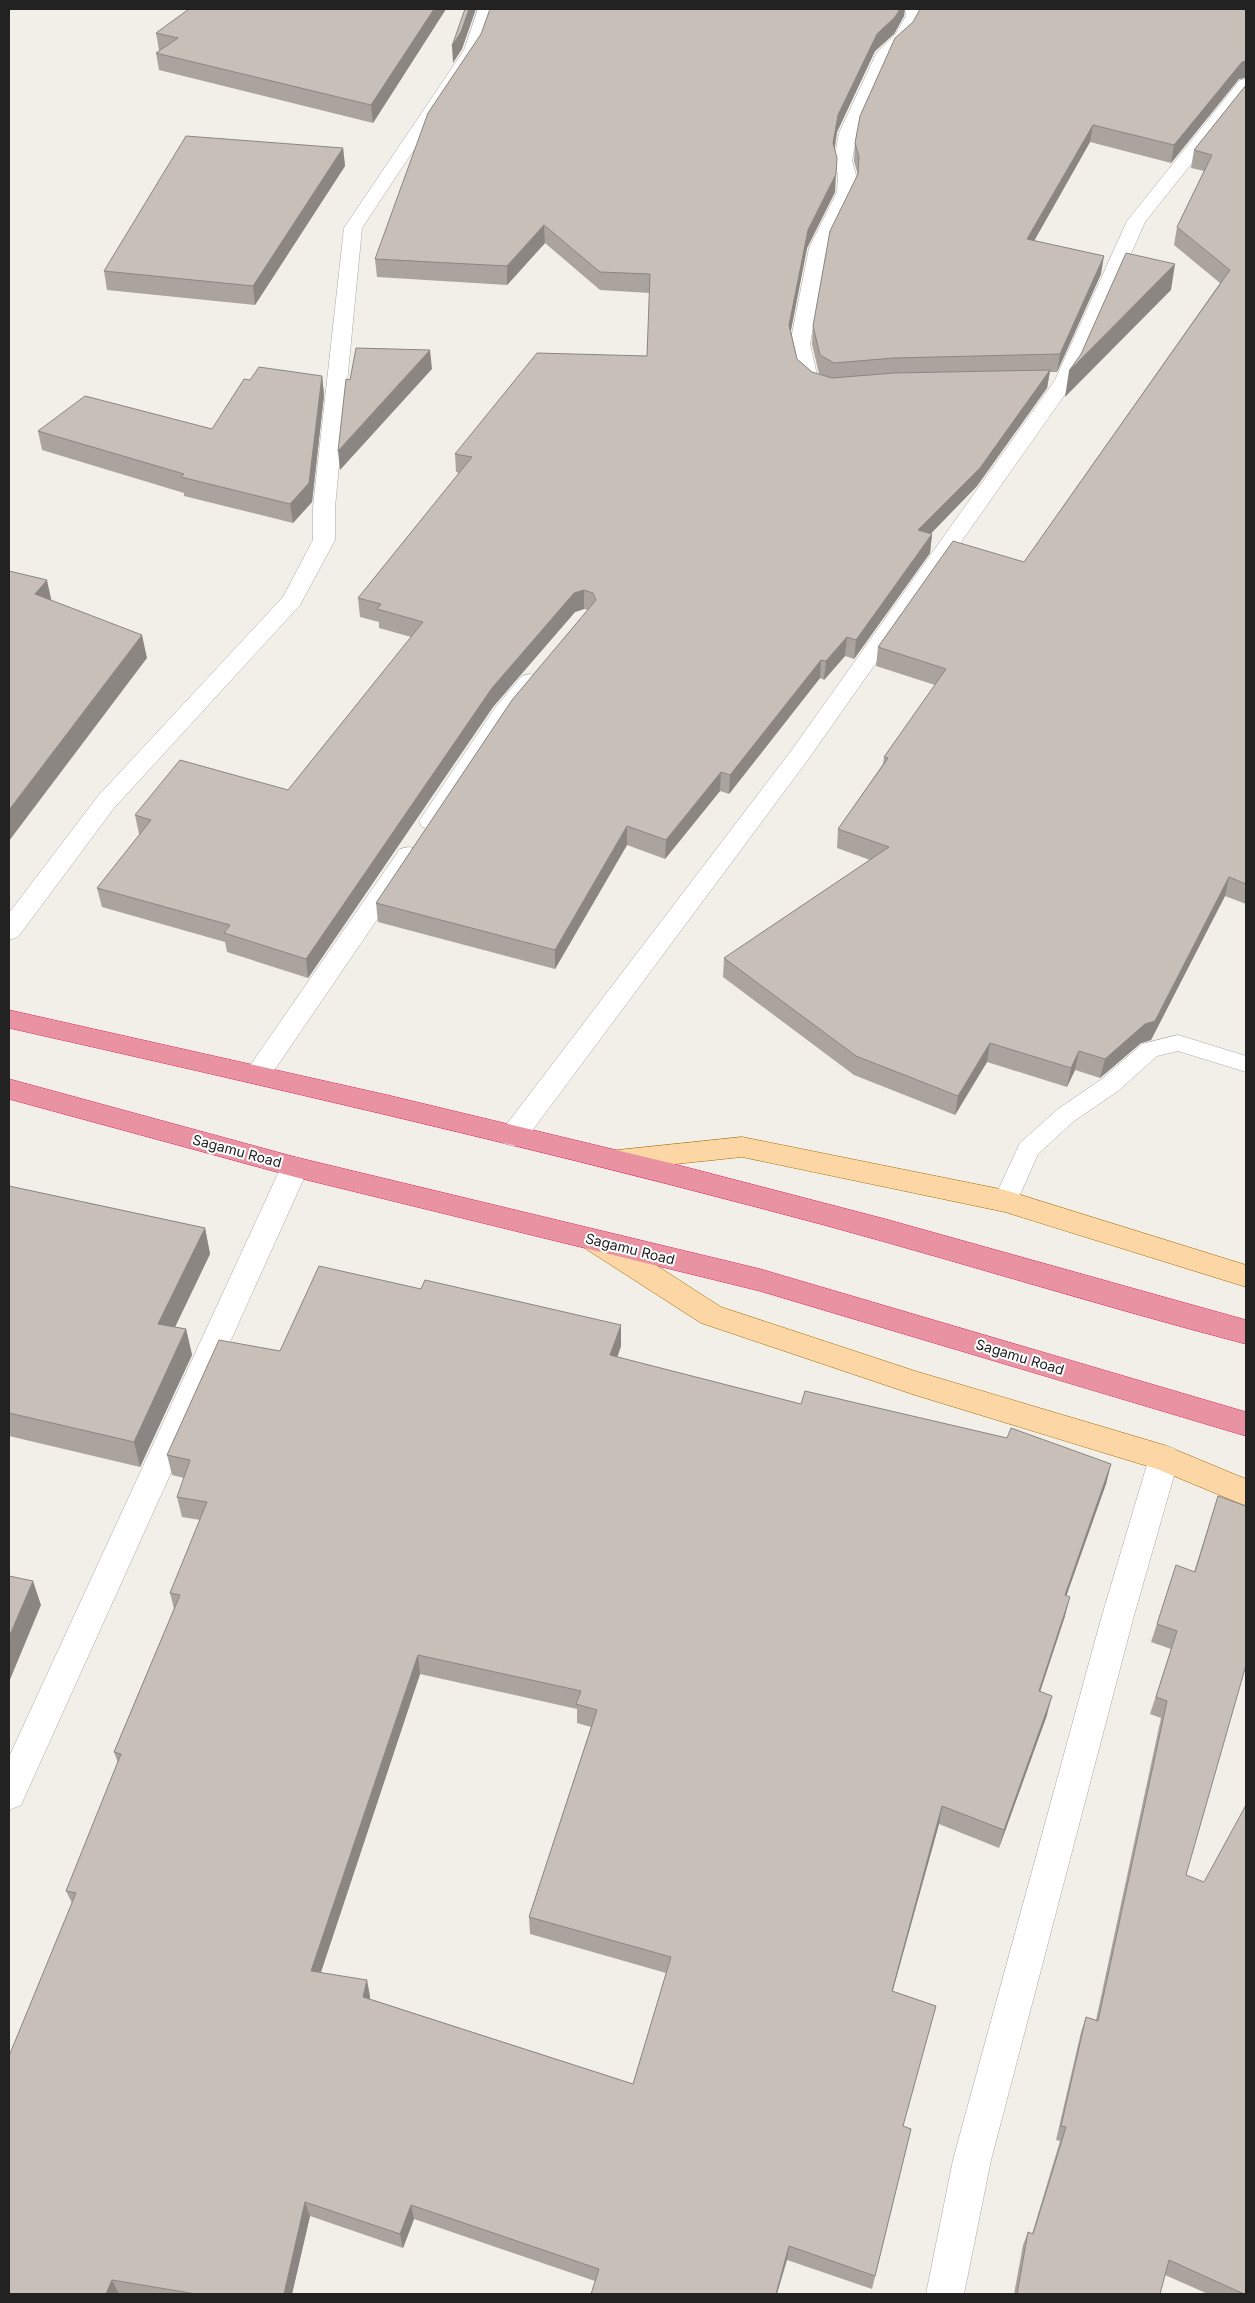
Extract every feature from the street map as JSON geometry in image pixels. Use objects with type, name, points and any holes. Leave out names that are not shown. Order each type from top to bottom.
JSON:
[{"type":"highway","points":[[9,1019],[258,1074],[618,1160],[769,1199],[1246,1332]]},
{"type":"highway","name":"Sagamu Road","points":[[9,1089],[296,1167],[760,1280],[1246,1424]]},
{"type":"main road","points":[[618,1160],[742,1147],[1005,1201],[1246,1276]]},
{"type":"main road","points":[[596,1241],[710,1315],[915,1383],[1164,1458],[1246,1493]]},
{"type":"street","points":[[9,931],[106,802],[292,600],[324,540],[324,507],[353,228],[472,50],[486,9]]},
{"type":"street","points":[[848,387],[831,389],[818,386],[808,377],[800,344],[818,248],[846,192],[847,175],[843,161],[848,133],[885,52],[902,38],[914,16],[912,9]]},
{"type":"street","points":[[513,1136],[799,756],[1055,381],[1136,220],[1246,84]]},
{"type":"street","points":[[258,1074],[408,856],[502,713],[546,662]]},
{"type":"street","points":[[9,1794],[296,1167]]},
{"type":"street","points":[[945,2294],[972,2160],[1117,1619],[1164,1458]]},
{"type":"lane","points":[[1005,1201],[1028,1149],[1066,1115],[1110,1085],[1150,1050],[1178,1043],[1246,1064]]},
{"type":"building","points":[[189,9],[434,9],[371,105],[156,53],[178,38],[156,33]]},
{"type":"building","points":[[465,9],[469,9],[461,32],[452,46]]},
{"type":"building","points":[[490,9],[900,9],[895,17],[877,34],[838,115],[833,143],[837,158],[836,174],[808,230],[789,325],[797,359],[812,372],[832,378],[894,373],[1050,370],[980,468],[918,530],[932,534],[856,640],[847,637],[826,661],[821,660],[730,775],[721,772],[666,840],[627,826],[555,950],[376,903],[512,700],[596,600],[593,593],[584,590],[574,593],[492,688],[306,959],[224,933],[230,925],[97,888],[151,820],[135,815],[180,760],[288,790],[423,622],[377,609],[381,604],[358,598],[472,457],[455,454],[537,353],[647,356],[650,274],[600,272],[544,225],[507,266],[375,259],[428,113],[481,34]]},
{"type":"building","points":[[920,9],[1246,9],[1246,61],[1242,62],[1174,145],[1093,125],[1027,239],[1104,256],[1060,354],[894,358],[834,363],[820,355],[813,326],[830,231],[858,174],[859,157],[855,143],[860,116],[895,38],[913,22]]},
{"type":"building","points":[[1246,85],[1246,884],[1229,877],[1155,1021],[1145,1024],[1105,1059],[1079,1051],[1071,1068],[990,1043],[958,1096],[856,1056],[724,958],[889,847],[838,829],[888,758],[884,757],[946,669],[878,647],[953,541],[1024,562],[1230,270],[1177,227],[1212,155],[1194,150]]},
{"type":"building","points":[[186,136],[343,148],[253,286],[104,271]]},
{"type":"building","points":[[1126,253],[1175,264],[1069,371],[1081,354]]},
{"type":"building","points":[[356,348],[430,350],[338,451],[346,379],[350,380]]},
{"type":"building","points":[[259,367],[322,376],[309,483],[290,504],[181,477],[184,474],[38,431],[85,396],[212,429],[244,379],[250,380]]},
{"type":"building","points":[[9,571],[47,580],[35,594],[142,635],[9,810]]},
{"type":"building","points":[[9,1186],[205,1228],[158,1324],[186,1329],[134,1442],[9,1413]]},
{"type":"building","points":[[319,1266],[421,1289],[425,1280],[621,1325],[610,1355],[801,1404],[805,1391],[1007,1438],[1011,1428],[1111,1464],[1065,1595],[1070,1597],[1039,1691],[1052,1696],[1004,1830],[942,1806],[892,1991],[936,2006],[903,2126],[911,2129],[875,2276],[789,2246],[776,2294],[591,2294],[599,2269],[411,2205],[400,2234],[305,2202],[284,2294],[196,2294],[112,2280],[106,2294],[9,2294],[9,2056],[76,1893],[66,1891],[121,1754],[114,1752],[180,1595],[170,1593],[207,1502],[177,1497],[190,1460],[167,1455],[219,1340],[280,1351]],"holes":[[[418,1655],[581,1691],[576,1704],[597,1710],[529,1917],[671,1957],[633,2084],[363,1997],[367,1980],[311,1971]]]},
{"type":"building","points":[[1218,1496],[1246,1506],[1246,1665],[1186,1875],[1204,1882],[1246,1805],[1246,2294],[1169,2260],[1160,2294],[1017,2294],[1028,2232],[1033,2234],[1066,2127],[1061,2126],[1086,2017],[1098,2021],[1167,1701],[1156,1697],[1177,1631],[1157,1624],[1176,1565],[1195,1572]]},
{"type":"building","points":[[9,1576],[33,1581],[9,1637]]}]
